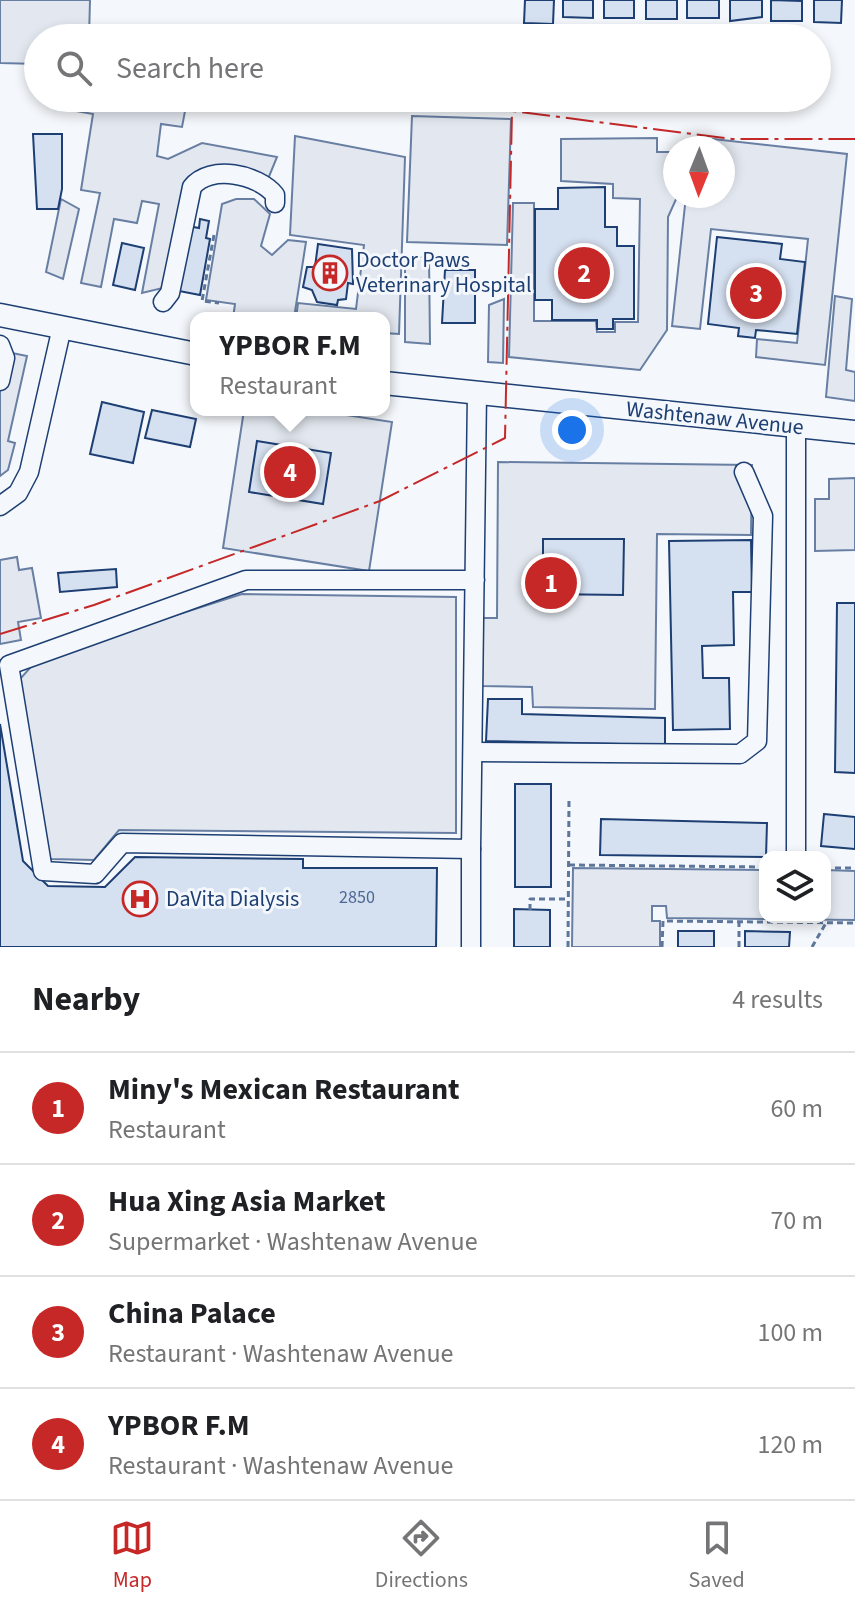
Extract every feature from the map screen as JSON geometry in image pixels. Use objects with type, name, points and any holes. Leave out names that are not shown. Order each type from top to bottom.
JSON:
[{"type":"main road","points":[[0,317],[190,353]]},
{"type":"main road","name":"Washtenaw Avenue","points":[[390,384],[855,432]]},
{"type":"street","points":[[163,302],[170,293],[192,187],[196,182],[215,173],[261,182],[275,195],[275,203]]},
{"type":"street","points":[[0,506],[18,493],[29,472],[62,327]]},
{"type":"street","points":[[0,345],[5,358],[0,381]]},
{"type":"street","points":[[471,947],[477,393]]},
{"type":"street","points":[[796,426],[796,851]]},
{"type":"street","points":[[473,752],[740,754],[757,741],[763,516],[744,472]]},
{"type":"street","points":[[471,849],[122,843],[95,874],[43,871],[5,666],[246,580],[475,580]]},
{"type":"path","points":[[214,235],[202,301],[219,303]]},
{"type":"path","points":[[568,947],[569,798]]},
{"type":"path","points":[[569,865],[759,867]]},
{"type":"path","points":[[831,868],[855,868]]},
{"type":"path","points":[[530,910],[530,899],[569,899]]},
{"type":"path","points":[[662,947],[663,921],[759,922]]},
{"type":"path","points":[[739,922],[739,947]]},
{"type":"path","points":[[812,947],[826,923]]},
{"type":"path","points":[[831,923],[855,923]]},
{"type":"shaded area","points":[[0,0],[90,0],[89,24],[24,24],[24,64],[0,63]]},
{"type":"shaded area","points":[[82,112],[185,112],[182,127],[161,124],[157,156],[168,159],[202,143],[277,157],[268,179],[187,179],[167,287],[142,293],[159,204],[142,201],[137,223],[114,219],[101,287],[81,283],[100,193],[81,190],[93,114]]},
{"type":"shaded area","points":[[412,116],[511,119],[507,245],[407,242]]},
{"type":"shaded area","points":[[295,136],[405,157],[399,334],[390,333],[390,312],[297,312],[298,303],[356,309],[364,245],[290,235]]},
{"type":"shaded area","points":[[657,138],[657,152],[663,152],[663,208],[672,208],[668,217],[667,330],[640,370],[509,357],[513,203],[534,203],[534,321],[596,321],[597,332],[615,332],[615,322],[638,322],[640,199],[613,198],[613,184],[561,181],[561,139]]},
{"type":"shaded area","points":[[735,141],[847,154],[825,365],[756,357],[757,339],[797,343],[808,239],[711,229],[700,329],[672,326],[685,208],[735,208]]},
{"type":"shaded area","points":[[61,199],[79,209],[63,279],[46,272]]},
{"type":"shaded area","points":[[236,199],[254,199],[270,214],[261,246],[272,255],[288,240],[306,242],[295,312],[234,312],[235,304],[206,300],[222,204]]},
{"type":"shaded area","points":[[405,257],[429,257],[430,344],[405,342]]},
{"type":"shaded area","points":[[835,296],[852,299],[846,370],[855,372],[855,401],[826,397]]},
{"type":"shaded area","points":[[504,299],[503,363],[488,362],[489,305]]},
{"type":"shaded area","points":[[12,353],[27,356],[8,441],[15,443],[8,470],[0,476],[0,359]]},
{"type":"shaded area","points":[[243,416],[353,416],[392,422],[369,571],[223,548]]},
{"type":"shaded area","points":[[498,462],[752,465],[751,535],[657,534],[655,709],[533,707],[532,687],[482,686],[483,618],[497,618]]},
{"type":"shaded area","points":[[855,478],[855,550],[815,551],[815,499],[829,499],[829,479]]},
{"type":"shaded area","points":[[17,557],[19,570],[32,568],[41,618],[18,622],[21,640],[0,644],[0,560]]},
{"type":"shaded area","points":[[242,594],[456,597],[456,833],[119,830],[94,860],[50,859],[20,679],[38,659]]},
{"type":"shaded area","points":[[573,868],[759,870],[759,919],[667,918],[666,906],[652,906],[652,921],[660,921],[660,947],[572,947]]},
{"type":"shaded area","points":[[831,870],[855,871],[855,920],[831,920]]},
{"type":"building","points":[[525,0],[554,0],[553,24],[524,23]]},
{"type":"building","points":[[563,0],[593,0],[593,18],[563,17]]},
{"type":"building","points":[[604,0],[634,0],[634,18],[604,18]]},
{"type":"building","points":[[646,0],[677,0],[677,19],[646,19]]},
{"type":"building","points":[[687,0],[719,0],[719,18],[687,18]]},
{"type":"building","points":[[730,0],[762,0],[762,17],[730,21]]},
{"type":"building","points":[[771,0],[802,1],[802,21],[771,21]]},
{"type":"building","points":[[814,0],[842,0],[841,23],[814,22]]},
{"type":"building","points":[[33,134],[62,134],[62,189],[58,209],[37,209]]},
{"type":"building","points":[[605,187],[605,227],[617,227],[617,246],[634,246],[634,319],[613,319],[613,329],[597,329],[597,320],[552,320],[552,300],[535,300],[535,209],[558,209],[558,188]]},
{"type":"building","points":[[200,219],[209,221],[206,238],[210,239],[200,295],[179,291],[188,226],[199,228]]},
{"type":"building","points":[[717,237],[782,244],[780,259],[805,262],[797,334],[756,330],[755,338],[738,336],[739,328],[708,324]]},
{"type":"building","points":[[122,243],[144,248],[135,290],[113,285]]},
{"type":"building","name":"Doctor Paws Veterinary Hospital","points":[[318,244],[352,249],[353,284],[348,283],[346,299],[338,300],[337,305],[317,302],[312,290],[303,287],[307,267],[315,267]]},
{"type":"building","points":[[445,270],[475,270],[475,323],[442,323]]},
{"type":"building","points":[[102,402],[144,412],[133,463],[90,454]]},
{"type":"building","points":[[152,410],[196,419],[190,447],[145,438]]},
{"type":"building","points":[[257,441],[331,453],[323,504],[249,492]]},
{"type":"building","points":[[543,539],[624,539],[623,595],[543,594]]},
{"type":"building","points":[[751,540],[752,592],[733,592],[734,645],[702,646],[703,678],[729,678],[730,729],[673,730],[669,541]]},
{"type":"building","points":[[116,569],[117,587],[60,592],[58,573]]},
{"type":"building","points":[[837,603],[855,603],[855,773],[835,772]]},
{"type":"building","points":[[488,699],[522,699],[522,714],[665,718],[665,745],[486,741]]},
{"type":"building","points":[[0,724],[23,861],[48,886],[105,887],[135,857],[303,859],[303,868],[437,868],[436,947],[0,947]]},
{"type":"building","points":[[515,784],[551,784],[551,887],[515,887]]},
{"type":"building","points":[[824,814],[855,817],[855,849],[821,846]]},
{"type":"building","points":[[601,819],[767,823],[766,851],[759,851],[759,857],[600,855]]},
{"type":"building","points":[[514,909],[550,910],[550,947],[514,947]]},
{"type":"building","points":[[678,931],[714,931],[714,947],[678,947]]},
{"type":"building","points":[[745,931],[790,932],[789,947],[745,947]]},
{"type":"power","points":[[0,634],[94,605],[380,501],[505,438],[512,112]]},
{"type":"power","points":[[520,112],[732,139],[855,139]]},
{"type":"place","name":"Doctor Paws Veterinary Hospital","points":[[330,273]]},
{"type":"place","name":"Hua Xing Asia Market","points":[[584,273]]},
{"type":"place","name":"China Palace","points":[[756,293]]},
{"type":"place","name":"YPBOR F.M","points":[[290,472]]},
{"type":"place","name":"Miny's Mexican Restaurant","points":[[551,583]]},
{"type":"place","name":"DaVita Dialysis","points":[[140,899]]}]
